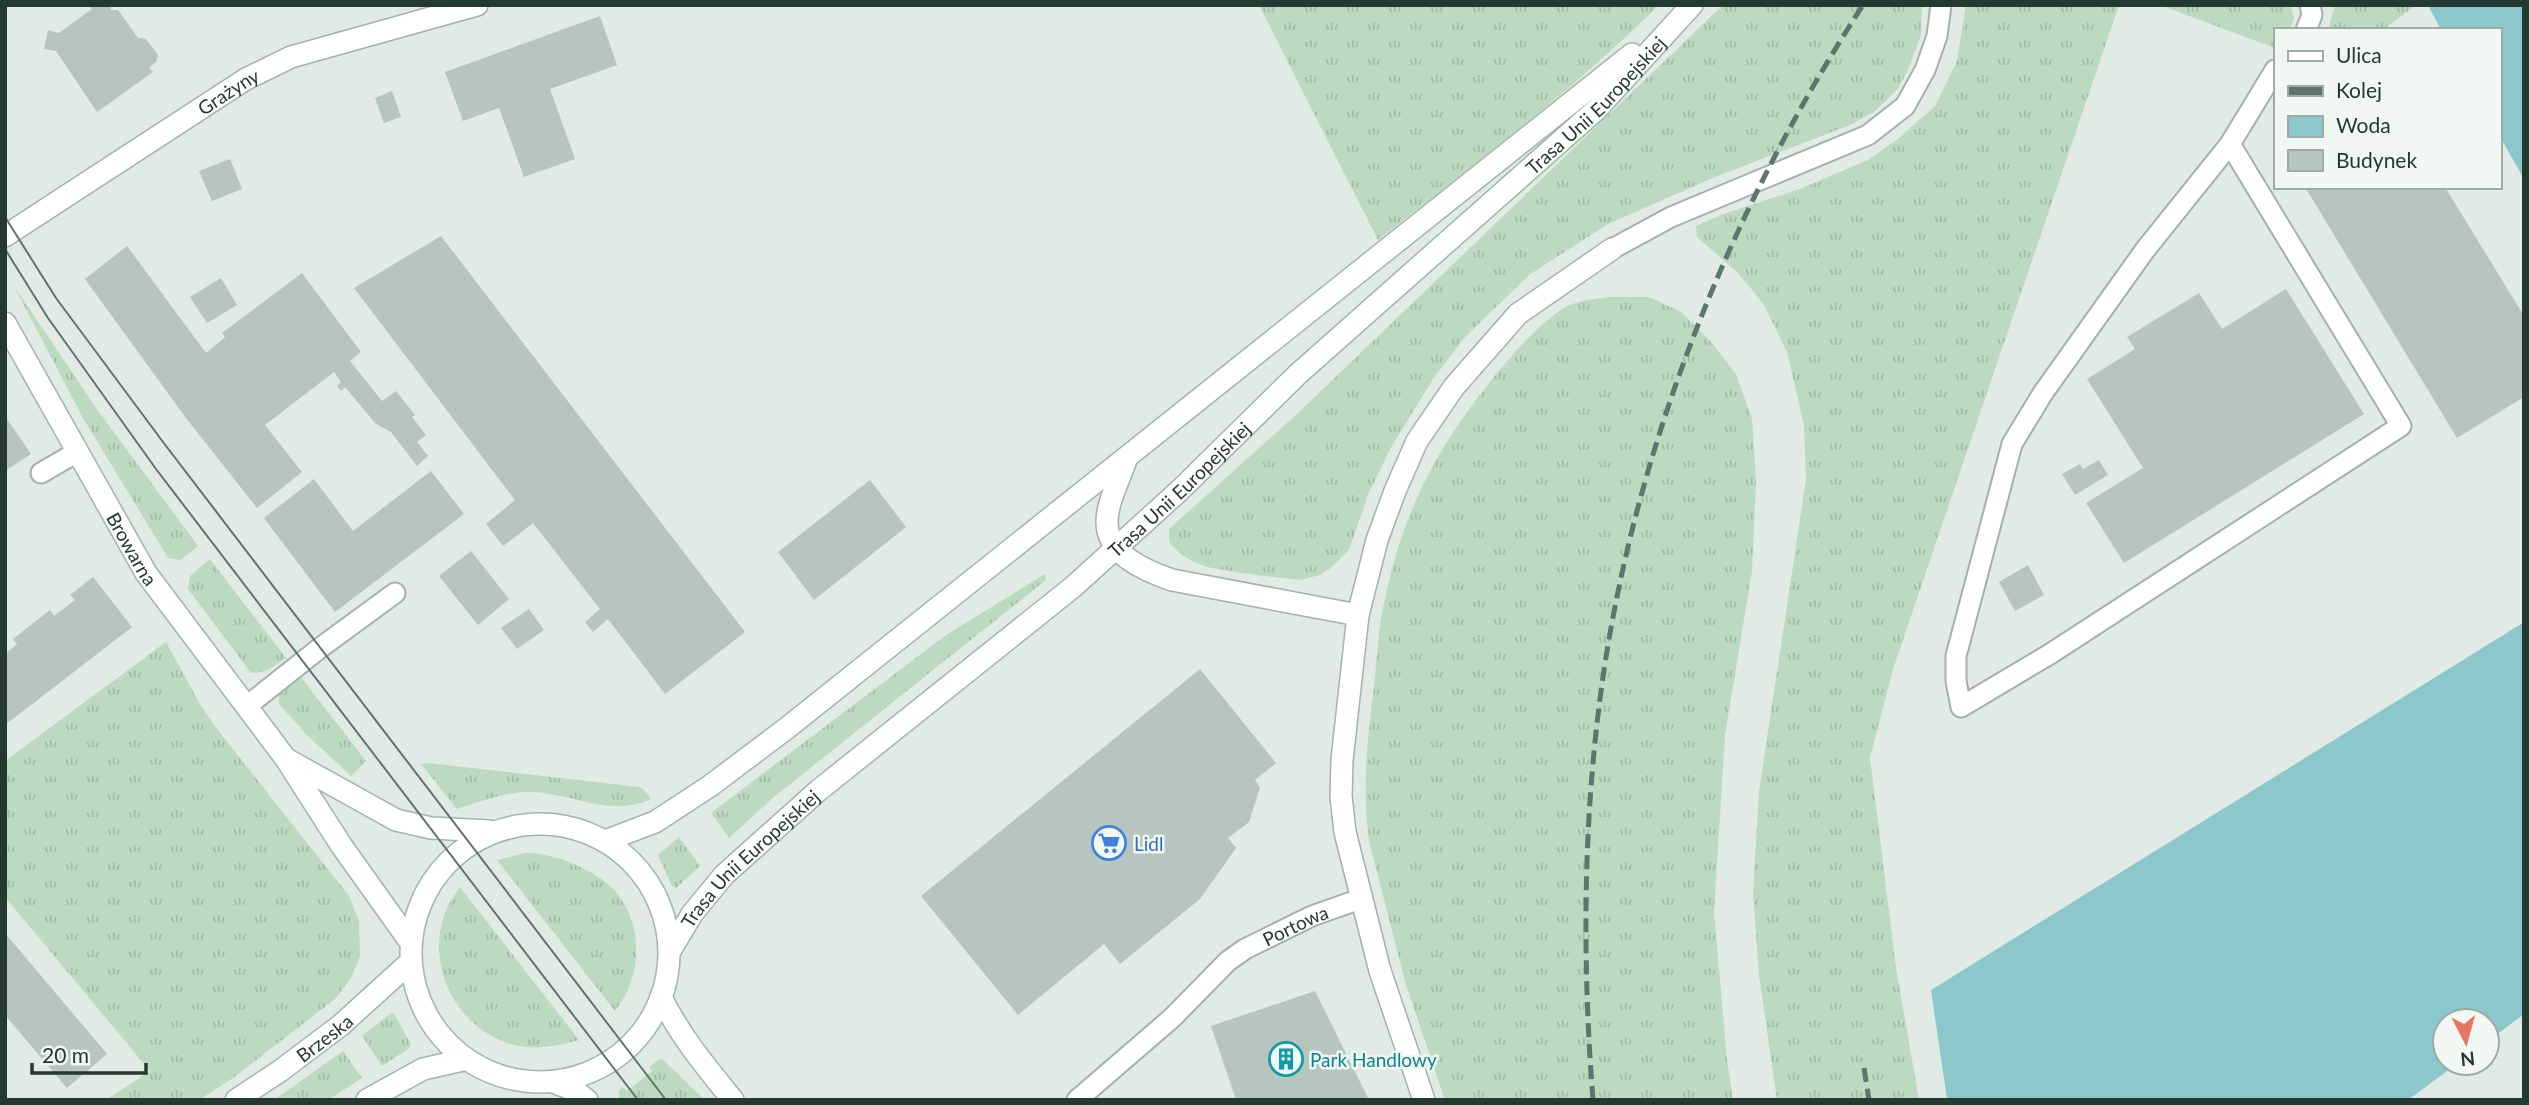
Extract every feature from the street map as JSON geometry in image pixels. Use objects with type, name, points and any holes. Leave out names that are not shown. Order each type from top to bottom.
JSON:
[{"type":"main road","name":"Grażyny","points":[[5,236],[257,74],[291,57],[477,5]]},
{"type":"main road","name":"Trasa Unii Europejskiej","points":[[605,841],[655,822],[710,786],[798,719],[1685,12]]},
{"type":"main road","name":"Trasa Unii Europejskiej","points":[[671,948],[703,898],[733,867],[819,790],[1021,630],[1117,547],[1179,491],[1298,374],[1597,109],[1685,12]]},
{"type":"main road","points":[[1424,1100],[1380,971],[1360,899],[1340,796],[1348,691],[1358,615],[1377,540],[1395,491],[1417,441],[1454,387],[1517,314],[1612,249]]},
{"type":"main road","name":"Browarna","points":[[5,323],[146,573],[286,758],[341,845],[408,939]]},
{"type":"main road","points":[[1126,460],[1107,520],[1108,532],[1117,547],[1145,570],[1172,580],[1358,615]]},
{"type":"main road","name":"Browarna","points":[[286,758],[396,820],[431,828],[489,831]]},
{"type":"main road","points":[[556,823],[573,827],[605,841],[627,857],[645,877],[659,901],[671,948],[661,997],[647,1024],[627,1048],[596,1069],[551,1082],[504,1077],[463,1060],[429,1022],[411,982],[407,965],[408,939],[421,906],[437,880],[463,851],[489,831],[516,824],[556,823]]},
{"type":"main road","name":"Brzeska","points":[[236,1100],[341,1025],[407,965]]},
{"type":"main road","points":[[661,997],[675,1025],[695,1054],[733,1100]]},
{"type":"main road","points":[[367,1100],[424,1069],[463,1060]]},
{"type":"main road","points":[[551,1082],[574,1090],[587,1100]]},
{"type":"lane","points":[[1612,249],[1671,217],[1868,135],[1905,106],[1925,70],[1937,36],[1941,5]]},
{"type":"lane","points":[[2307,28],[2312,15],[2310,5]]},
{"type":"lane","points":[[2230,145],[2401,426],[2050,653],[1961,707],[1956,681],[1956,656],[2012,444],[2042,393],[2145,250],[2230,145],[2274,72]]},
{"type":"lane","points":[[41,474],[77,452]]},
{"type":"lane","points":[[247,706],[395,593]]},
{"type":"lane","name":"Portowa","points":[[1077,1100],[1172,1018],[1228,961],[1245,949],[1312,916],[1360,899]]},
{"type":"green space","points":[[1259,5],[1659,5],[1557,97],[1378,240]]},
{"type":"green space","points":[[1723,5],[1922,5],[1921,35],[1897,90],[1874,112],[1850,125],[1715,177],[1608,224],[1529,275],[1464,338],[1433,379],[1390,449],[1368,495],[1349,550],[1331,568],[1320,575],[1300,580],[1241,573],[1194,562],[1169,542],[1169,529],[1297,414]]},
{"type":"green space","points":[[1966,5],[2119,5],[1893,669],[1870,758],[1896,968],[1919,1100],[1777,1100],[1759,975],[1753,892],[1759,791],[1806,480],[1804,425],[1787,352],[1763,303],[1737,272],[1697,237],[1696,226],[1800,189],[1868,160],[1899,138],[1935,106],[1957,61]]},
{"type":"green space","points":[[2160,5],[2291,5],[2294,19],[2290,28],[2274,28],[2274,48]]},
{"type":"green space","points":[[2335,5],[2416,5],[2386,28],[2329,28]]},
{"type":"green space","points":[[14,286],[96,408],[198,546],[180,560],[168,558],[83,418]]},
{"type":"green space","points":[[1609,297],[1649,297],[1681,312],[1711,342],[1736,374],[1752,419],[1756,482],[1752,571],[1725,735],[1714,912],[1733,1100],[1445,1100],[1406,985],[1369,841],[1366,764],[1384,603],[1401,538],[1413,508],[1441,453],[1477,399],[1512,355],[1550,318],[1573,304]]},
{"type":"green space","points":[[210,559],[286,658],[266,671],[251,673],[188,589],[190,576]]},
{"type":"green space","points":[[1045,574],[1046,580],[774,797],[729,838],[711,813],[946,635]]},
{"type":"green space","points":[[166,642],[201,706],[217,729],[349,896],[359,921],[360,956],[351,978],[335,999],[233,1078],[199,1100],[106,1100],[150,1071],[5,897],[5,761]]},
{"type":"green space","points":[[300,676],[366,761],[351,776],[307,735],[279,704],[279,692]]},
{"type":"green space","points":[[421,764],[639,787],[651,799],[620,806],[527,792],[500,796],[457,809]]},
{"type":"green space","points":[[679,837],[700,866],[676,888],[672,886],[658,855]]},
{"type":"green space","points":[[524,853],[549,856],[589,871],[611,887],[627,909],[636,939],[636,954],[630,984],[615,1011],[497,860]]},
{"type":"green space","points":[[460,887],[579,1040],[545,1047],[510,1044],[487,1033],[469,1018],[454,1000],[444,978],[439,955],[440,932],[447,909]]},
{"type":"green space","points":[[394,1013],[411,1045],[382,1066],[362,1036]]},
{"type":"green space","points":[[343,1051],[362,1078],[328,1100],[274,1100]]},
{"type":"green space","points":[[662,1059],[705,1100],[619,1100],[622,1087],[627,1091],[652,1071],[649,1067]]},
{"type":"water","points":[[2428,5],[2524,5],[2524,179],[2501,139],[2501,28],[2440,28]]},
{"type":"water","points":[[2524,622],[2524,1014],[2501,1031],[2501,1007],[2431,1007],[2431,1077],[2439,1077],[2408,1100],[1947,1100],[1930,990]]},
{"type":"pier","points":[[2524,618],[2524,622],[1931,990],[1947,1100],[1944,1100],[1928,988]]},
{"type":"building","points":[[89,5],[111,5],[111,10],[118,10],[138,38],[146,39],[158,55],[156,62],[149,68],[153,72],[97,112],[56,51],[44,49],[48,30],[59,33],[92,9]]},
{"type":"building","points":[[600,16],[617,65],[550,89],[575,159],[524,177],[499,108],[463,121],[445,72]]},
{"type":"building","points":[[392,91],[401,117],[384,123],[375,98]]},
{"type":"building","points":[[230,159],[242,189],[212,201],[199,171]]},
{"type":"building","points":[[2306,189],[2446,189],[2524,316],[2524,397],[2457,438]]},
{"type":"building","points":[[441,236],[745,632],[665,694],[608,619],[593,632],[585,622],[600,609],[533,523],[503,546],[486,524],[515,500],[354,288]]},
{"type":"building","points":[[127,246],[206,353],[225,337],[222,333],[302,273],[361,352],[350,361],[382,401],[396,391],[415,415],[412,417],[426,435],[417,442],[428,456],[417,466],[391,432],[376,424],[345,387],[341,391],[337,386],[341,382],[334,372],[265,425],[302,472],[257,508],[186,418],[85,279]]},
{"type":"building","points":[[221,278],[237,305],[207,323],[190,297]]},
{"type":"building","points":[[2286,289],[2364,414],[2124,563],[2086,503],[2143,468],[2087,379],[2135,349],[2127,337],[2199,293],[2222,329]]},
{"type":"building","points":[[5,416],[31,454],[5,471]]},
{"type":"building","points":[[2099,460],[2108,475],[2075,495],[2062,474],[2080,464],[2083,469]]},
{"type":"building","points":[[431,471],[464,514],[335,612],[264,518],[314,479],[353,531]]},
{"type":"building","points":[[870,480],[906,527],[814,600],[778,552]]},
{"type":"building","points":[[471,551],[509,599],[478,625],[439,576]]},
{"type":"building","points":[[2028,565],[2044,595],[2015,611],[1999,582]]},
{"type":"building","points":[[93,577],[132,627],[5,725],[5,654],[17,644],[13,639],[50,610],[54,616],[75,600],[70,595]]},
{"type":"building","points":[[529,609],[544,630],[517,649],[501,628]]},
{"type":"building","name":"Lidl","points":[[1200,669],[1276,763],[1255,780],[1260,788],[1249,822],[1228,838],[1236,848],[1200,899],[1120,964],[1104,944],[1018,1015],[921,896]]},
{"type":"building","points":[[5,933],[107,1054],[67,1088],[5,1015]]},
{"type":"building","name":"Park Handlowy","points":[[1315,991],[1369,1100],[1236,1100],[1211,1026]]},
{"type":"tram line","points":[[5,217],[56,298],[163,442],[666,1100]]},
{"type":"tram line","points":[[5,249],[48,318],[156,469],[638,1100]]},
{"type":"railway","points":[[1593,1100],[1586,927],[1589,811],[1600,696],[1626,555],[1674,390],[1738,230],[1776,153],[1863,5]]},
{"type":"railway","points":[[1864,1068],[1869,1100]]},
{"type":"place","name":"Lidl","points":[[1109,843]]},
{"type":"place","name":"Park Handlowy","points":[[1286,1059]]}]
